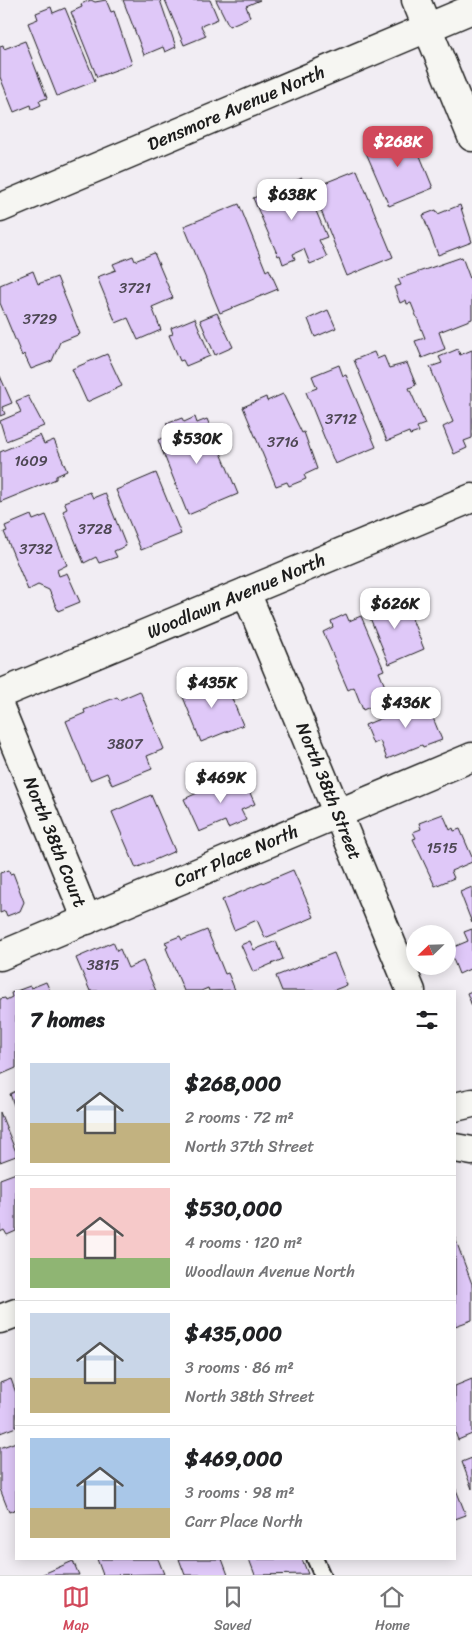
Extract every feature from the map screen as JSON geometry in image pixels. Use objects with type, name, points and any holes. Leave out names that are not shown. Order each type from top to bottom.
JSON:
[{"type":"street","points":[[416,0],[472,137]]},
{"type":"street","name":"Densmore Avenue North","points":[[0,208],[472,9]]},
{"type":"street","name":"Woodlawn Avenue North","points":[[0,694],[472,498]]},
{"type":"street","name":"North 38th Street","points":[[246,592],[411,990]]},
{"type":"street","name":"North 38th Court","points":[[0,708],[87,920]]},
{"type":"street","name":"Carr Place North","points":[[0,956],[472,757]]},
{"type":"street","points":[[456,1148],[472,1151]]},
{"type":"street","points":[[0,1320],[15,1313]]},
{"type":"lane","points":[[315,1560],[322,1575]]},
{"type":"building","points":[[91,0],[95,2],[106,0],[111,12],[114,11],[132,64],[97,77],[71,12],[82,7],[81,4]]},
{"type":"building","points":[[123,0],[160,0],[176,47],[165,52],[163,47],[144,55]]},
{"type":"building","points":[[165,0],[210,0],[218,19],[201,26],[206,36],[184,45]]},
{"type":"building","points":[[216,0],[260,0],[246,6],[250,17],[229,26]]},
{"type":"building","points":[[51,7],[53,13],[65,8],[95,81],[57,96],[28,23],[38,19],[36,13]]},
{"type":"building","points":[[25,41],[47,98],[39,101],[41,105],[32,109],[31,105],[14,112],[0,77],[0,46],[3,45],[4,49]]},
{"type":"building","points":[[405,131],[412,148],[416,146],[433,188],[389,206],[364,148]]},
{"type":"building","points":[[357,170],[393,257],[347,276],[312,188]]},
{"type":"building","points":[[302,178],[327,237],[319,240],[327,257],[310,264],[304,249],[293,254],[295,259],[283,264],[253,198],[263,194],[261,188],[277,182],[279,188]]},
{"type":"building","points":[[239,204],[266,271],[269,269],[278,289],[220,313],[184,226]]},
{"type":"building","points":[[460,205],[472,242],[438,255],[423,215],[436,210],[438,214]]},
{"type":"building","points":[[154,253],[173,298],[152,307],[161,330],[138,340],[128,318],[116,323],[97,277],[116,270],[113,264],[133,256],[135,261]]},
{"type":"building","points":[[462,257],[472,284],[472,319],[439,332],[445,349],[422,358],[415,341],[425,338],[411,303],[407,304],[406,300],[400,303],[394,287],[401,285],[398,279]]},
{"type":"building","points":[[33,271],[38,284],[57,277],[80,334],[60,342],[52,361],[31,369],[24,354],[22,356],[0,303],[0,285]]},
{"type":"building","points":[[328,310],[336,328],[315,337],[308,319]]},
{"type":"building","points":[[217,313],[233,347],[215,355],[200,320]]},
{"type":"building","points":[[195,318],[210,356],[186,366],[183,360],[180,361],[169,335],[173,334],[171,328]]},
{"type":"building","points":[[458,349],[460,355],[472,350],[472,438],[464,441],[467,448],[454,454],[443,427],[453,422],[430,367],[442,363],[439,357]]},
{"type":"building","points":[[374,352],[377,359],[384,356],[389,368],[407,363],[416,385],[409,388],[425,424],[417,427],[419,432],[410,435],[409,432],[387,441],[354,360]]},
{"type":"building","points":[[107,354],[122,386],[87,402],[72,369]]},
{"type":"building","points":[[339,365],[343,376],[346,375],[376,447],[335,464],[306,392],[317,388],[312,376]]},
{"type":"building","points":[[0,376],[12,403],[2,407],[5,414],[0,416]]},
{"type":"building","points":[[283,394],[302,433],[304,432],[317,469],[304,475],[306,479],[289,486],[287,482],[276,486],[243,407],[266,397],[267,401]]},
{"type":"building","points":[[28,396],[44,426],[6,441],[0,421],[21,412],[16,401]]},
{"type":"building","points":[[195,417],[197,423],[207,419],[238,494],[188,515],[158,440],[171,434],[166,424],[182,418],[184,422]]},
{"type":"building","points":[[40,435],[44,444],[54,440],[67,471],[56,476],[56,479],[0,502],[0,452]]},
{"type":"building","points":[[156,473],[181,534],[141,550],[116,490]]},
{"type":"building","points":[[90,492],[93,498],[105,493],[126,546],[114,551],[117,557],[99,563],[96,557],[84,563],[63,511],[67,509],[64,502]]},
{"type":"building","points":[[31,515],[33,520],[46,515],[67,565],[57,570],[59,576],[67,573],[80,602],[58,611],[49,590],[38,585],[28,590],[4,532],[7,531],[5,526]]},
{"type":"building","points":[[391,596],[395,603],[404,599],[424,649],[389,664],[368,613],[377,609],[375,603]]},
{"type":"building","points":[[346,614],[349,621],[361,616],[384,670],[379,672],[390,698],[363,710],[354,687],[348,690],[323,632],[333,627],[331,621]]},
{"type":"building","points":[[222,675],[243,725],[201,742],[181,692]]},
{"type":"building","points":[[140,691],[164,749],[147,756],[152,769],[112,785],[107,773],[90,780],[66,721],[85,713],[84,710],[117,697],[119,700]]},
{"type":"building","points":[[432,697],[438,710],[431,713],[442,740],[423,747],[422,745],[387,759],[380,741],[373,744],[365,725]]},
{"type":"building","points":[[241,773],[255,804],[241,810],[246,820],[228,828],[225,821],[199,832],[184,799]]},
{"type":"building","points":[[151,795],[175,851],[136,868],[112,812]]},
{"type":"building","points":[[443,814],[450,830],[453,828],[454,831],[460,829],[472,857],[472,862],[451,871],[454,878],[435,886],[413,839],[416,838],[413,832],[421,829],[419,823]]},
{"type":"building","points":[[9,870],[10,874],[13,873],[24,902],[20,911],[7,916],[5,911],[0,913],[0,873]]},
{"type":"building","points":[[293,870],[314,917],[265,938],[257,920],[234,930],[222,900]]},
{"type":"building","points":[[472,887],[472,923],[460,892]]},
{"type":"building","points":[[472,929],[472,968],[459,974],[456,966],[456,946],[468,941],[464,932]]},
{"type":"building","points":[[207,930],[225,974],[228,973],[235,990],[209,990],[208,988],[203,990],[184,990],[165,942],[180,936],[182,940]]},
{"type":"building","points":[[250,941],[254,950],[276,941],[283,959],[253,972],[241,945]]},
{"type":"building","points":[[113,942],[117,951],[120,949],[128,968],[143,961],[156,990],[90,990],[76,958]]},
{"type":"building","points":[[334,953],[347,985],[334,990],[282,990],[276,976]]},
{"type":"building","points":[[46,982],[50,990],[19,990],[30,986],[31,988]]},
{"type":"building","points":[[15,991],[15,1068],[0,1075],[0,999],[5,998],[6,1000],[12,997],[11,993]]},
{"type":"building","points":[[472,991],[472,1006],[467,993]]},
{"type":"building","points":[[15,1092],[15,1108],[10,1094]]},
{"type":"building","points":[[0,1112],[15,1150],[15,1156],[0,1162]]},
{"type":"building","points":[[15,1173],[15,1231],[7,1235],[4,1230],[0,1232],[0,1179]]},
{"type":"building","points":[[456,1241],[472,1284],[472,1320],[456,1326]]},
{"type":"building","points":[[11,1379],[15,1390],[15,1427],[0,1433],[0,1383]]},
{"type":"building","points":[[472,1379],[472,1434],[458,1440],[456,1435],[456,1386]]},
{"type":"building","points":[[15,1442],[15,1509],[9,1512],[0,1489],[0,1448]]},
{"type":"building","points":[[472,1458],[472,1489],[462,1462]]},
{"type":"building","points":[[456,1490],[466,1515],[456,1519]]},
{"type":"building","points":[[97,1560],[158,1560],[164,1574],[103,1575]]},
{"type":"building","points":[[179,1560],[222,1560],[228,1575],[185,1575]]},
{"type":"building","points":[[249,1560],[302,1560],[308,1574],[255,1575]]},
{"type":"building","points":[[73,1561],[79,1575],[41,1575]]}]
